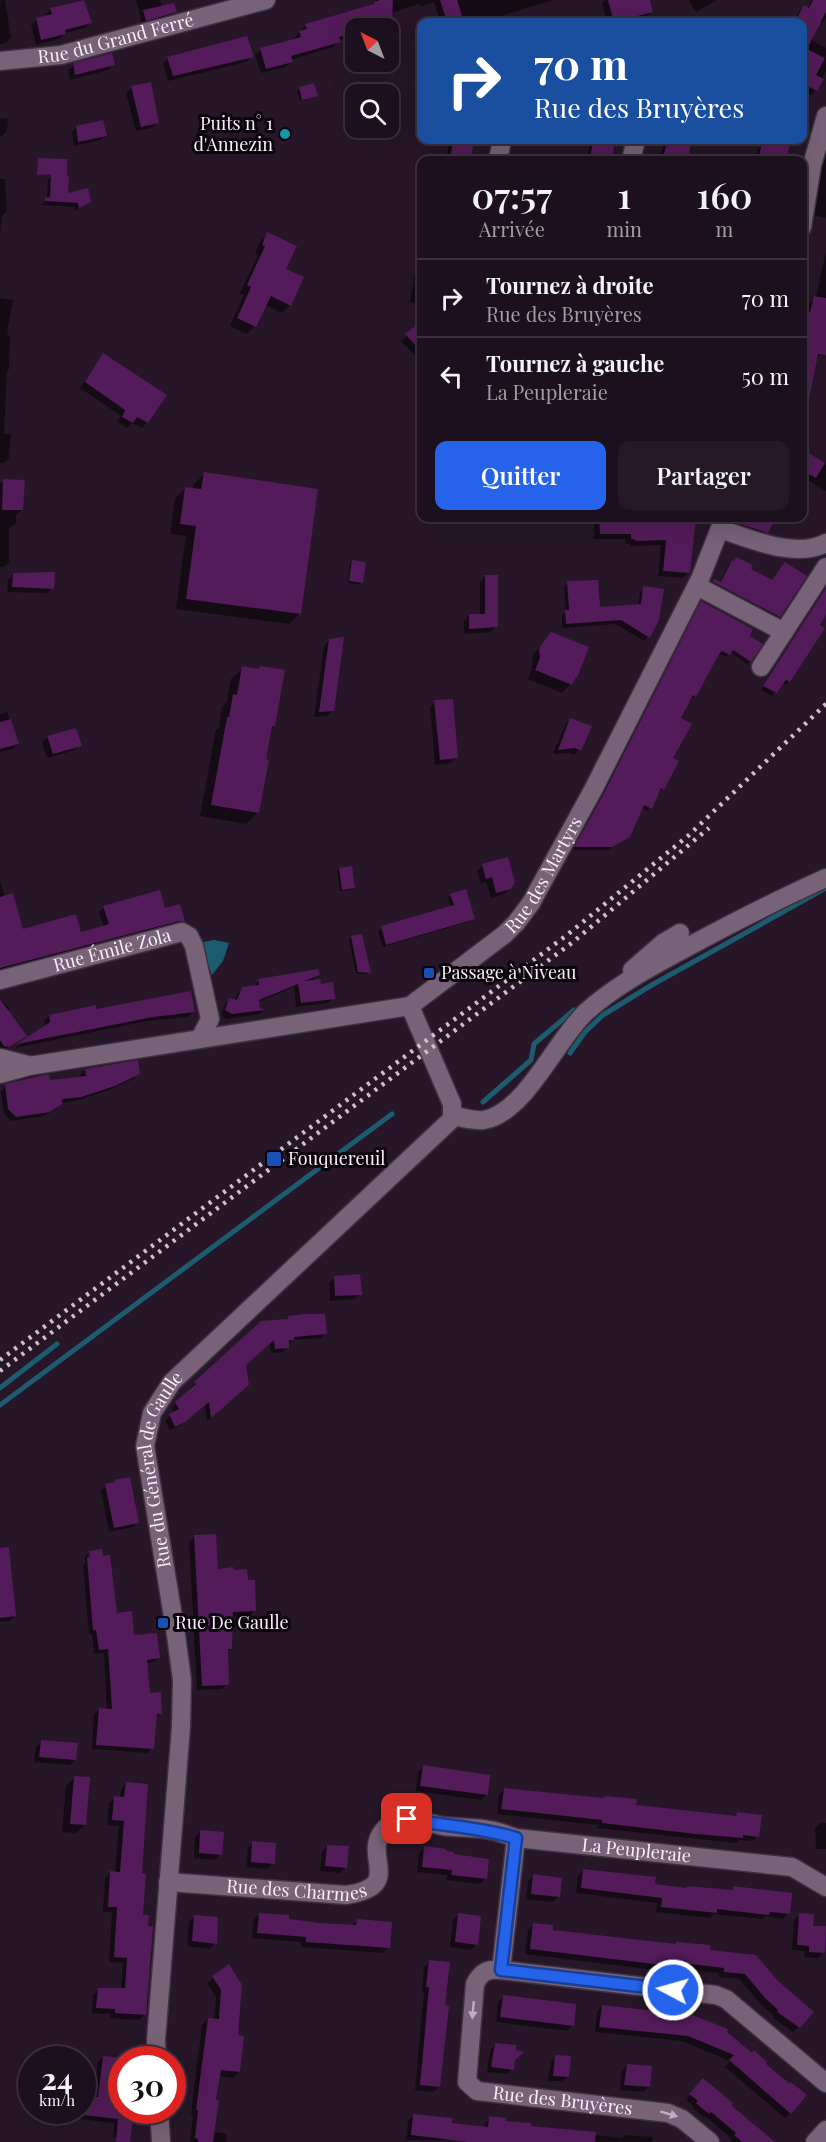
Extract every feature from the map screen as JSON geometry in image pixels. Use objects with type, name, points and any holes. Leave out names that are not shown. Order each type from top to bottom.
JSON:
[{"type":"street","name":"Rue du Grand Ferré","points":[[0,61],[61,55],[266,0]]},
{"type":"street","points":[[807,196],[812,165],[826,116]]},
{"type":"street","points":[[722,523],[783,548],[802,549],[826,543]]},
{"type":"street","name":"Rue des Martyrs","points":[[0,1074],[29,1066],[410,1006],[505,934],[526,911],[594,788],[697,586],[722,523]]},
{"type":"street","points":[[761,667],[826,567]]},
{"type":"street","points":[[697,586],[784,632]]},
{"type":"street","points":[[410,1006],[452,1104],[453,1115],[477,1120],[486,1119],[501,1113],[528,1089],[573,1025],[608,995],[654,966],[725,927],[826,878]]},
{"type":"street","name":"Rue Émile Zola","points":[[0,980],[182,932],[189,936],[194,946],[210,1019],[200,1039]]},
{"type":"street","points":[[608,995],[624,976],[647,956],[680,933]]},
{"type":"street","points":[[0,1058],[29,1066]]},
{"type":"street","name":"Rue du Général de Gaulle","points":[[156,2046],[181,1727],[182,1680],[145,1446],[152,1413],[172,1382],[449,1123],[453,1115]]},
{"type":"street","name":"Rue des Charmes","points":[[168,1882],[346,1896],[358,1894],[370,1888],[378,1879],[380,1869],[375,1847],[384,1828],[394,1822],[407,1819],[442,1826]]},
{"type":"street","name":"La Peupleraie","points":[[442,1826],[490,1830],[516,1838],[792,1867],[826,1887]]},
{"type":"street","points":[[516,1838],[501,1970],[716,1995],[726,1999],[826,2084]]},
{"type":"street","name":"Rue des Bruyères","points":[[501,1970],[490,1970],[480,1974],[475,1984],[467,2082],[477,2091],[668,2113],[682,2119],[710,2142]]},
{"type":"street","points":[[159,2124],[160,2142]]},
{"type":"street","points":[[815,2142],[826,2130]]},
{"type":"water","points":[[214,940],[229,943],[223,961],[212,975],[202,948],[204,942]]},
{"type":"building","points":[[84,0],[92,23],[65,30],[66,34],[41,40],[36,18],[52,14],[50,8]]},
{"type":"building","points":[[393,0],[392,18],[345,18],[345,36],[339,37],[341,42],[291,56],[293,62],[266,69],[260,48],[301,37],[299,31],[307,29],[305,24],[374,4],[374,2]]},
{"type":"building","points":[[440,0],[457,0],[463,18],[446,18]]},
{"type":"building","points":[[608,0],[650,0],[653,12],[630,18],[613,18]]},
{"type":"building","points":[[813,0],[826,0],[826,12],[807,49],[807,18],[797,18],[804,5],[809,8]]},
{"type":"building","points":[[174,3],[177,12],[146,21],[143,10]]},
{"type":"building","points":[[247,36],[254,57],[173,76],[167,57]]},
{"type":"building","points":[[807,49],[825,58],[816,75],[824,79],[817,91],[810,87],[807,92]]},
{"type":"building","points":[[112,53],[115,65],[75,75],[73,63]]},
{"type":"building","points":[[151,82],[159,123],[141,127],[131,86]]},
{"type":"building","points":[[314,83],[318,96],[302,100],[299,87]]},
{"type":"building","points":[[103,120],[107,136],[78,142],[76,126]]},
{"type":"building","points":[[452,144],[473,144],[472,156],[451,156]]},
{"type":"building","points":[[593,144],[615,144],[612,156],[590,156]]},
{"type":"building","points":[[667,144],[691,144],[689,156],[663,156]]},
{"type":"building","points":[[762,144],[790,144],[787,156],[759,156]]},
{"type":"building","points":[[38,158],[67,159],[68,193],[88,188],[91,202],[79,208],[78,203],[45,201],[45,198],[50,197],[51,174],[37,175]]},
{"type":"building","points":[[267,232],[297,246],[286,269],[304,277],[291,306],[271,296],[256,327],[237,318],[251,287],[247,285],[265,246],[262,245]]},
{"type":"building","points":[[814,296],[826,298],[826,355],[818,354],[809,400],[807,400],[807,311],[810,312]]},
{"type":"building","points":[[417,325],[417,347],[405,334]]},
{"type":"building","points":[[103,353],[167,395],[148,423],[137,417],[133,423],[122,417],[125,410],[85,382]]},
{"type":"building","points":[[807,452],[825,463],[816,478],[807,473]]},
{"type":"building","points":[[204,472],[318,489],[301,614],[186,599],[196,526],[180,524],[185,487],[201,489]]},
{"type":"building","points":[[3,479],[25,480],[23,510],[2,510]]},
{"type":"building","points":[[599,522],[696,522],[690,573],[663,571],[666,540],[635,541],[631,539],[631,534],[600,534]]},
{"type":"building","points":[[734,522],[774,522],[768,533]]},
{"type":"building","points":[[736,557],[753,565],[751,569],[772,580],[785,562],[807,576],[780,617],[713,582],[714,579],[721,582],[732,560],[734,561]]},
{"type":"building","points":[[352,560],[366,562],[363,583],[349,581]]},
{"type":"building","points":[[55,572],[54,589],[12,587],[13,573]]},
{"type":"building","points":[[485,575],[498,575],[498,627],[469,629],[469,614],[485,614]]},
{"type":"building","points":[[598,580],[600,607],[641,604],[643,586],[664,589],[659,620],[650,638],[621,620],[566,624],[565,610],[569,610],[567,581]]},
{"type":"building","points":[[826,588],[826,615],[820,625],[825,628],[790,682],[786,680],[777,693],[763,686]]},
{"type":"building","points":[[701,601],[753,629],[750,636],[763,644],[751,662],[733,650],[730,655],[722,651],[719,654],[696,697],[693,695],[681,718],[692,724],[673,758],[679,761],[664,790],[661,788],[652,809],[644,805],[630,837],[612,847],[574,847],[604,793]]},
{"type":"building","points":[[551,632],[589,647],[572,685],[535,670],[540,658],[541,645]]},
{"type":"building","points":[[344,637],[334,711],[319,712],[329,639]]},
{"type":"building","points":[[242,666],[285,670],[275,726],[272,726],[266,759],[269,760],[259,813],[211,805],[227,717],[229,717],[233,694],[237,695]]},
{"type":"building","points":[[453,699],[458,758],[440,760],[434,700]]},
{"type":"building","points":[[570,718],[592,726],[581,751],[575,748],[558,750]]},
{"type":"building","points":[[11,719],[19,744],[0,749],[0,722]]},
{"type":"building","points":[[76,728],[82,746],[53,754],[47,736]]},
{"type":"building","points":[[508,857],[515,882],[511,889],[496,893],[492,877],[486,879],[482,864]]},
{"type":"building","points":[[352,866],[355,888],[342,890],[339,868]]},
{"type":"building","points":[[466,889],[475,919],[386,945],[381,926],[454,905],[450,894]]},
{"type":"building","points":[[160,890],[165,908],[180,904],[185,922],[179,921],[0,968],[0,897],[13,893],[23,929],[76,914],[81,932],[109,924],[103,906]]},
{"type":"building","points":[[362,934],[371,973],[358,972],[351,936]]},
{"type":"building","points":[[318,969],[320,975],[304,981],[320,979],[321,984],[333,982],[335,999],[301,1003],[298,984],[259,1000],[260,1008],[265,1010],[232,1014],[225,1010],[229,998],[237,1000],[242,987],[259,985],[258,979]]},
{"type":"building","points":[[191,991],[195,1012],[153,1017],[17,1044],[50,1022],[49,1015],[96,1005],[96,1009]]},
{"type":"building","points":[[0,999],[27,1036],[9,1047],[4,1046],[0,1040]]},
{"type":"building","points":[[138,1060],[140,1074],[115,1086],[81,1097],[62,1099],[62,1104],[50,1112],[16,1117],[8,1109],[5,1084],[49,1074],[50,1080],[86,1076],[85,1069]]},
{"type":"building","points":[[360,1274],[362,1295],[335,1296],[334,1276]]},
{"type":"building","points":[[325,1314],[327,1334],[294,1337],[294,1340],[289,1340],[289,1348],[275,1349],[274,1340],[246,1365],[249,1385],[211,1418],[209,1402],[185,1422],[175,1427],[169,1414],[179,1409],[175,1402],[261,1321],[288,1319],[288,1316]]},
{"type":"building","points":[[130,1477],[139,1523],[114,1528],[105,1484]]},
{"type":"building","points":[[216,1534],[218,1569],[233,1567],[234,1570],[247,1569],[248,1580],[255,1580],[256,1611],[233,1612],[232,1649],[228,1649],[229,1685],[202,1686],[194,1535]]},
{"type":"building","points":[[9,1547],[16,1616],[0,1618],[0,1548]]},
{"type":"building","points":[[102,1549],[103,1556],[110,1555],[117,1613],[132,1611],[134,1635],[157,1633],[160,1658],[147,1660],[150,1693],[161,1692],[162,1714],[157,1714],[154,1749],[96,1745],[99,1708],[112,1709],[108,1649],[99,1650],[96,1630],[93,1630],[87,1558],[90,1557],[89,1551]]},
{"type":"building","points":[[41,1740],[78,1743],[76,1760],[39,1757]]},
{"type":"building","points":[[423,1765],[490,1775],[488,1795],[420,1786]]},
{"type":"building","points":[[74,1776],[90,1777],[86,1825],[70,1824]]},
{"type":"building","points":[[126,1782],[148,1784],[142,1873],[146,1874],[143,1915],[149,1915],[148,1926],[153,1926],[146,2015],[115,2013],[115,2009],[96,2008],[98,1988],[125,1988],[127,1958],[114,1957],[117,1907],[108,1907],[110,1871],[120,1872],[124,1821],[112,1820],[114,1796],[124,1797]]},
{"type":"building","points":[[504,1788],[637,1799],[636,1805],[736,1816],[737,1812],[762,1815],[759,1837],[696,1834],[602,1823],[602,1820],[501,1809]]},
{"type":"building","points":[[200,1830],[224,1832],[222,1855],[199,1853]]},
{"type":"building","points":[[252,1841],[276,1843],[275,1864],[251,1862]]},
{"type":"building","points":[[327,1845],[349,1846],[347,1868],[325,1866]]},
{"type":"building","points":[[424,1846],[446,1849],[454,1854],[489,1859],[487,1879],[451,1875],[452,1870],[422,1867]]},
{"type":"building","points":[[583,1869],[656,1877],[655,1884],[687,1888],[687,1886],[733,1890],[733,1886],[792,1893],[790,1914],[770,1912],[769,1915],[717,1909],[717,1913],[661,1907],[662,1898],[581,1888]]},
{"type":"building","points":[[533,1874],[562,1878],[560,1897],[531,1894]]},
{"type":"building","points":[[259,1913],[289,1915],[289,1919],[320,1923],[356,1925],[357,1919],[392,1922],[390,1948],[306,1942],[306,1937],[257,1933]]},
{"type":"building","points":[[458,1913],[481,1916],[478,1945],[455,1942]]},
{"type":"building","points":[[799,1913],[814,1914],[813,1926],[826,1926],[825,1953],[809,1952],[809,1946],[797,1945]]},
{"type":"building","points":[[194,1915],[218,1917],[217,1944],[192,1941]]},
{"type":"building","points":[[533,1923],[553,1925],[553,1930],[676,1944],[676,1942],[711,1945],[710,1950],[756,1955],[777,1980],[814,2012],[800,2028],[777,2012],[778,2010],[745,1974],[724,1972],[724,1968],[682,1963],[681,1966],[654,1964],[530,1949]]},
{"type":"building","points":[[429,1960],[450,1962],[445,2005],[449,2006],[440,2087],[420,2085],[429,1987],[426,1987]]},
{"type":"building","points":[[229,1964],[242,1985],[238,2035],[244,2036],[240,2072],[221,2070],[213,2142],[198,2142],[195,2138],[198,2110],[196,2110],[208,2018],[219,2019],[221,1990],[212,1976]]},
{"type":"building","points":[[503,1995],[576,2004],[574,2026],[500,2017]]},
{"type":"building","points":[[602,2005],[692,2015],[728,2029],[727,2032],[752,2053],[754,2050],[767,2062],[766,2064],[807,2095],[791,2114],[729,2060],[734,2055],[688,2036],[599,2027]]},
{"type":"building","points":[[495,2043],[516,2045],[516,2050],[524,2052],[515,2060],[514,2070],[491,2067]]},
{"type":"building","points":[[555,2055],[571,2056],[569,2077],[553,2076]]},
{"type":"building","points":[[103,2056],[108,2057],[108,2118],[96,2116],[96,2097],[98,2097]]},
{"type":"building","points":[[627,2064],[652,2066],[650,2087],[624,2085]]},
{"type":"building","points":[[703,2078],[775,2142],[742,2142],[734,2135],[736,2133],[696,2103],[698,2101],[689,2094]]},
{"type":"building","points":[[413,2114],[453,2118],[452,2123],[488,2127],[489,2116],[506,2118],[506,2121],[531,2123],[531,2126],[596,2132],[595,2142],[468,2142],[411,2135]]},
{"type":"building","points":[[118,2124],[132,2124],[130,2142],[116,2142]]},
{"type":"waterway","points":[[570,1053],[585,1032],[603,1015],[650,986],[826,888]]},
{"type":"waterway","points":[[483,1102],[531,1060],[534,1044],[574,1010]]},
{"type":"waterway","points":[[0,1405],[392,1114]]},
{"type":"waterway","points":[[0,1388],[57,1344]]},
{"type":"railway","points":[[0,1360],[567,935],[689,835],[826,704]]},
{"type":"railway","points":[[0,1371],[573,942],[709,828]]},
{"type":"place","name":"Puits n° 1 d'Annezin","points":[[285,134]]},
{"type":"place","name":"Passage à Niveau","points":[[429,973]]},
{"type":"place","name":"Fouquereuil","points":[[274,1159]]},
{"type":"place","name":"Rue De Gaulle","points":[[163,1623]]},
{"type":"route","points":[[407,1819],[442,1826],[490,1830],[516,1838],[501,1970],[673,1990]]}]
